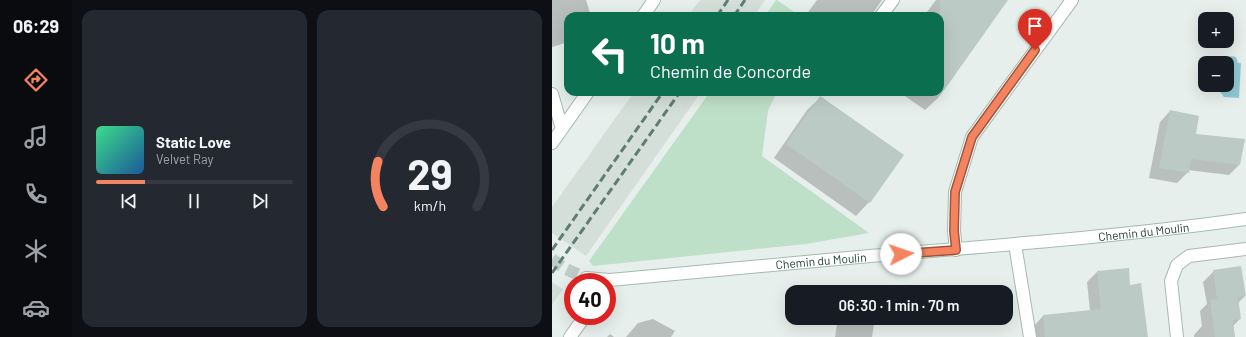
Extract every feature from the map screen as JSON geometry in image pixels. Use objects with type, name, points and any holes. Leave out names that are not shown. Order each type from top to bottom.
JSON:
[{"type":"street","points":[[646,12],[654,0]]},
{"type":"street","points":[[884,12],[893,0]]},
{"type":"street","points":[[956,250],[954,231],[955,192],[972,137],[1072,0]]},
{"type":"street","points":[[552,94],[562,129]]},
{"type":"street","points":[[552,143],[585,96]]},
{"type":"street","name":"Chemin du Moulin","points":[[616,281],[852,258],[956,250],[1176,229],[1246,219]]},
{"type":"street","points":[[1015,244],[1030,337]]},
{"type":"street","points":[[1177,337],[1171,281],[1177,265],[1188,256],[1246,249]]},
{"type":"street","points":[[570,337],[579,325]]},
{"type":"shaded area","points":[[700,0],[765,0],[757,12],[691,12]]},
{"type":"shaded area","points":[[631,96],[698,96],[586,256],[552,233],[552,207]]},
{"type":"shaded area","points":[[552,282],[563,289],[552,305]]},
{"type":"green space","points":[[777,0],[794,12],[768,12]]},
{"type":"green space","points":[[707,96],[775,96],[768,111],[762,156],[869,233],[806,244],[593,266],[589,261]]},
{"type":"water","points":[[1234,57],[1236,57],[1238,63],[1241,63],[1239,98],[1224,97],[1220,92],[1234,92]]},
{"type":"building","points":[[940,0],[1008,0],[944,90],[944,12],[940,12]]},
{"type":"building","points":[[820,96],[904,155],[870,203],[786,144]]},
{"type":"building","points":[[1170,110],[1199,116],[1196,134],[1245,139],[1240,165],[1191,159],[1189,173],[1159,168]]},
{"type":"building","points":[[1241,266],[1246,296],[1238,297],[1241,319],[1233,320],[1235,337],[1215,337],[1210,300],[1217,299],[1213,270]]},
{"type":"building","points":[[1129,268],[1130,285],[1141,283],[1148,337],[1045,337],[1043,315],[1101,309],[1097,271]]},
{"type":"tunnel","points":[[552,259],[564,268],[575,273]]},
{"type":"railway","points":[[720,12],[728,0]]},
{"type":"railway","points":[[737,12],[745,0]]},
{"type":"railway","points":[[552,250],[660,96]]},
{"type":"railway","points":[[552,273],[677,96]]},
{"type":"route","points":[[901,254],[956,250],[954,231],[955,192],[972,137],[1035,50]]}]
